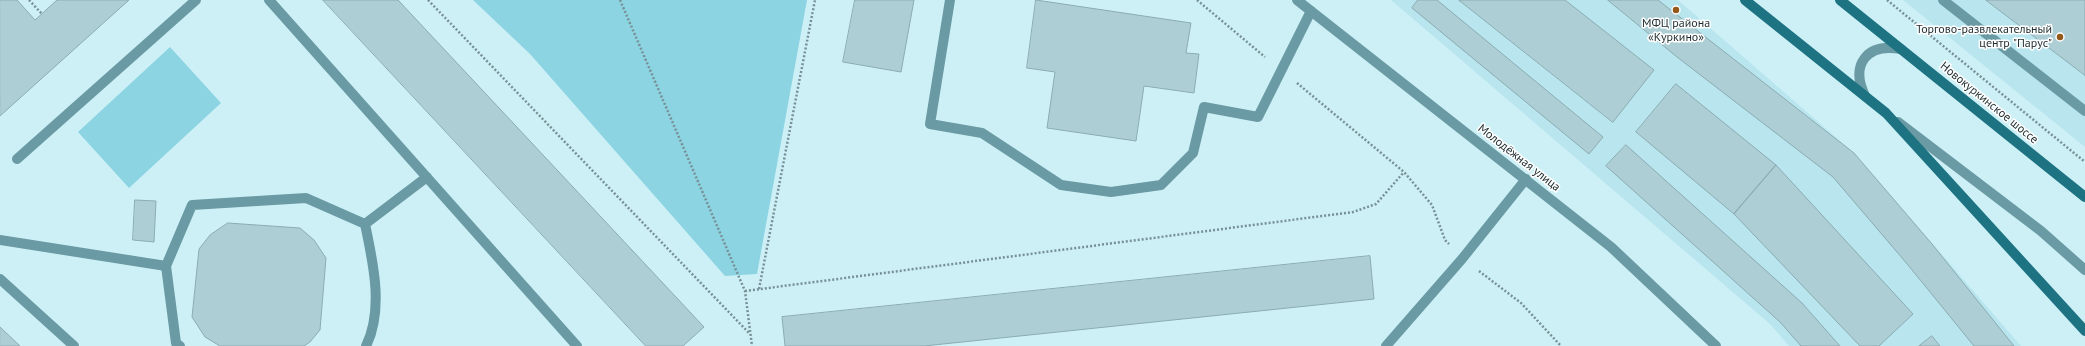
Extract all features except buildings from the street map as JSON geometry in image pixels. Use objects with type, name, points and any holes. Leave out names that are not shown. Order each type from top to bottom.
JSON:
[{"type":"main road","points":[[1745,0],[1886,113],[2058,299],[2085,331]]},
{"type":"main road","name":"Новокуркинское шоссе","points":[[1840,0],[2085,197]]},
{"type":"street","points":[[17,158],[196,0]]},
{"type":"street","points":[[269,0],[578,346]]},
{"type":"street","points":[[950,0],[930,124],[982,133],[1061,185],[1111,192],[1160,185],[1193,153],[1204,107],[1258,117],[1311,11]]},
{"type":"street","name":"Молодёжная улица","points":[[1297,0],[1611,247],[1716,346]]},
{"type":"street","points":[[1943,0],[2085,111]]},
{"type":"street","points":[[1865,96],[1860,85],[1859,74],[1861,62],[1868,53],[1879,49],[1890,47],[1901,49]]},
{"type":"street","points":[[1886,113],[2041,231],[2085,270]]},
{"type":"street","points":[[365,224],[427,177]]},
{"type":"street","points":[[1386,346],[1462,259],[1526,179]]},
{"type":"street","points":[[180,346],[176,343],[166,266],[192,205],[306,198],[365,224]]},
{"type":"street","points":[[365,224],[375,272],[373,332],[366,346]]},
{"type":"street","points":[[0,240],[166,266]]},
{"type":"street","points":[[0,279],[74,346]]},
{"type":"path","points":[[29,0],[42,14]]},
{"type":"path","points":[[428,0],[750,334]]},
{"type":"path","points":[[620,0],[745,291],[752,346]]},
{"type":"path","points":[[759,289],[815,0]]},
{"type":"path","points":[[1197,0],[1404,172],[1432,205],[1445,240],[1462,259],[1521,303],[1561,346]]},
{"type":"path","points":[[1887,0],[2085,162]]},
{"type":"path","points":[[745,291],[1353,212],[1376,204],[1404,172]]},
{"type":"shaded area","points":[[473,0],[807,0],[757,274],[725,276],[530,54]]},
{"type":"shaded area","points":[[1391,0],[1678,0],[1854,153],[2021,346],[1789,346],[1770,324]]},
{"type":"shaded area","points":[[1903,0],[2085,0],[2085,147]]},
{"type":"shaded area","points":[[170,47],[221,103],[129,188],[78,132]]},
{"type":"place","name":"МФЦ района «Куркино»","points":[[1676,10]]},
{"type":"place","name":"Торгово-развлекательный центр \"Парус\"","points":[[2060,37]]}]
